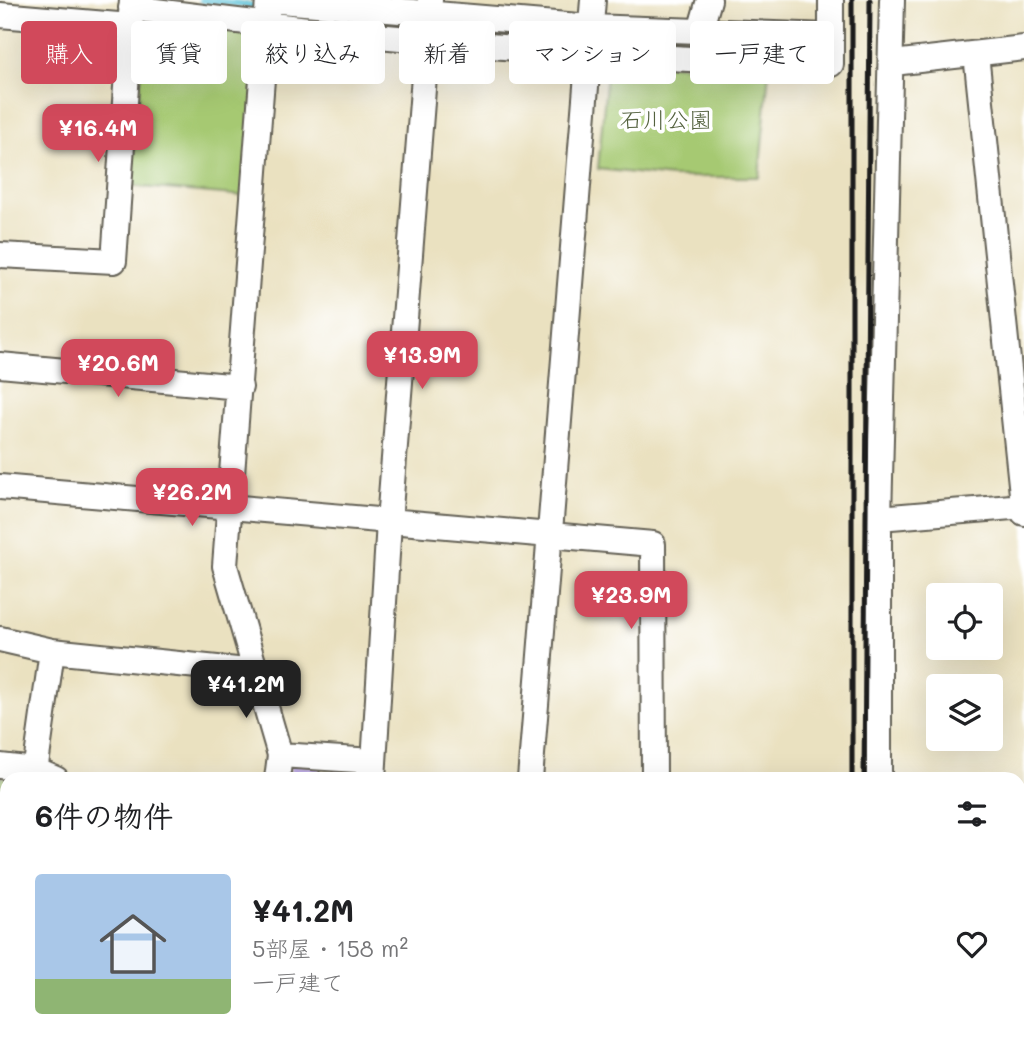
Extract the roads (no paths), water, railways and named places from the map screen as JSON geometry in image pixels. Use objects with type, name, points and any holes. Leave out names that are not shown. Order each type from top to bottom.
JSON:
[{"type":"street","points":[[268,21],[269,0],[429,7],[542,21]]},
{"type":"street","points":[[591,21],[593,0]]},
{"type":"street","points":[[703,21],[709,0]]},
{"type":"street","points":[[830,21],[831,0]]},
{"type":"street","points":[[879,772],[879,518],[893,63],[892,0]]},
{"type":"street","points":[[0,15],[131,11],[241,23]]},
{"type":"street","points":[[0,255],[114,261],[131,11]]},
{"type":"street","points":[[893,63],[1024,48]]},
{"type":"street","points":[[976,54],[1024,513]]},
{"type":"street","points":[[264,84],[225,566],[256,672],[278,767],[373,770],[388,522],[424,84]]},
{"type":"street","points":[[531,772],[586,84]]},
{"type":"street","points":[[0,365],[240,387]]},
{"type":"street","points":[[0,487],[653,544],[654,772]]},
{"type":"street","points":[[879,518],[1024,506]]},
{"type":"street","points":[[0,639],[52,651],[256,672]]},
{"type":"street","points":[[41,772],[52,651]]},
{"type":"street","points":[[0,766],[25,772]]},
{"type":"waterway","points":[[202,0],[255,6]]},
{"type":"waterway","points":[[683,42],[690,42]]},
{"type":"railway","points":[[852,0],[852,772]]},
{"type":"railway","points":[[864,772],[870,0]]},
{"type":"park label","name":"石川公園","points":[[666,120]]}]
